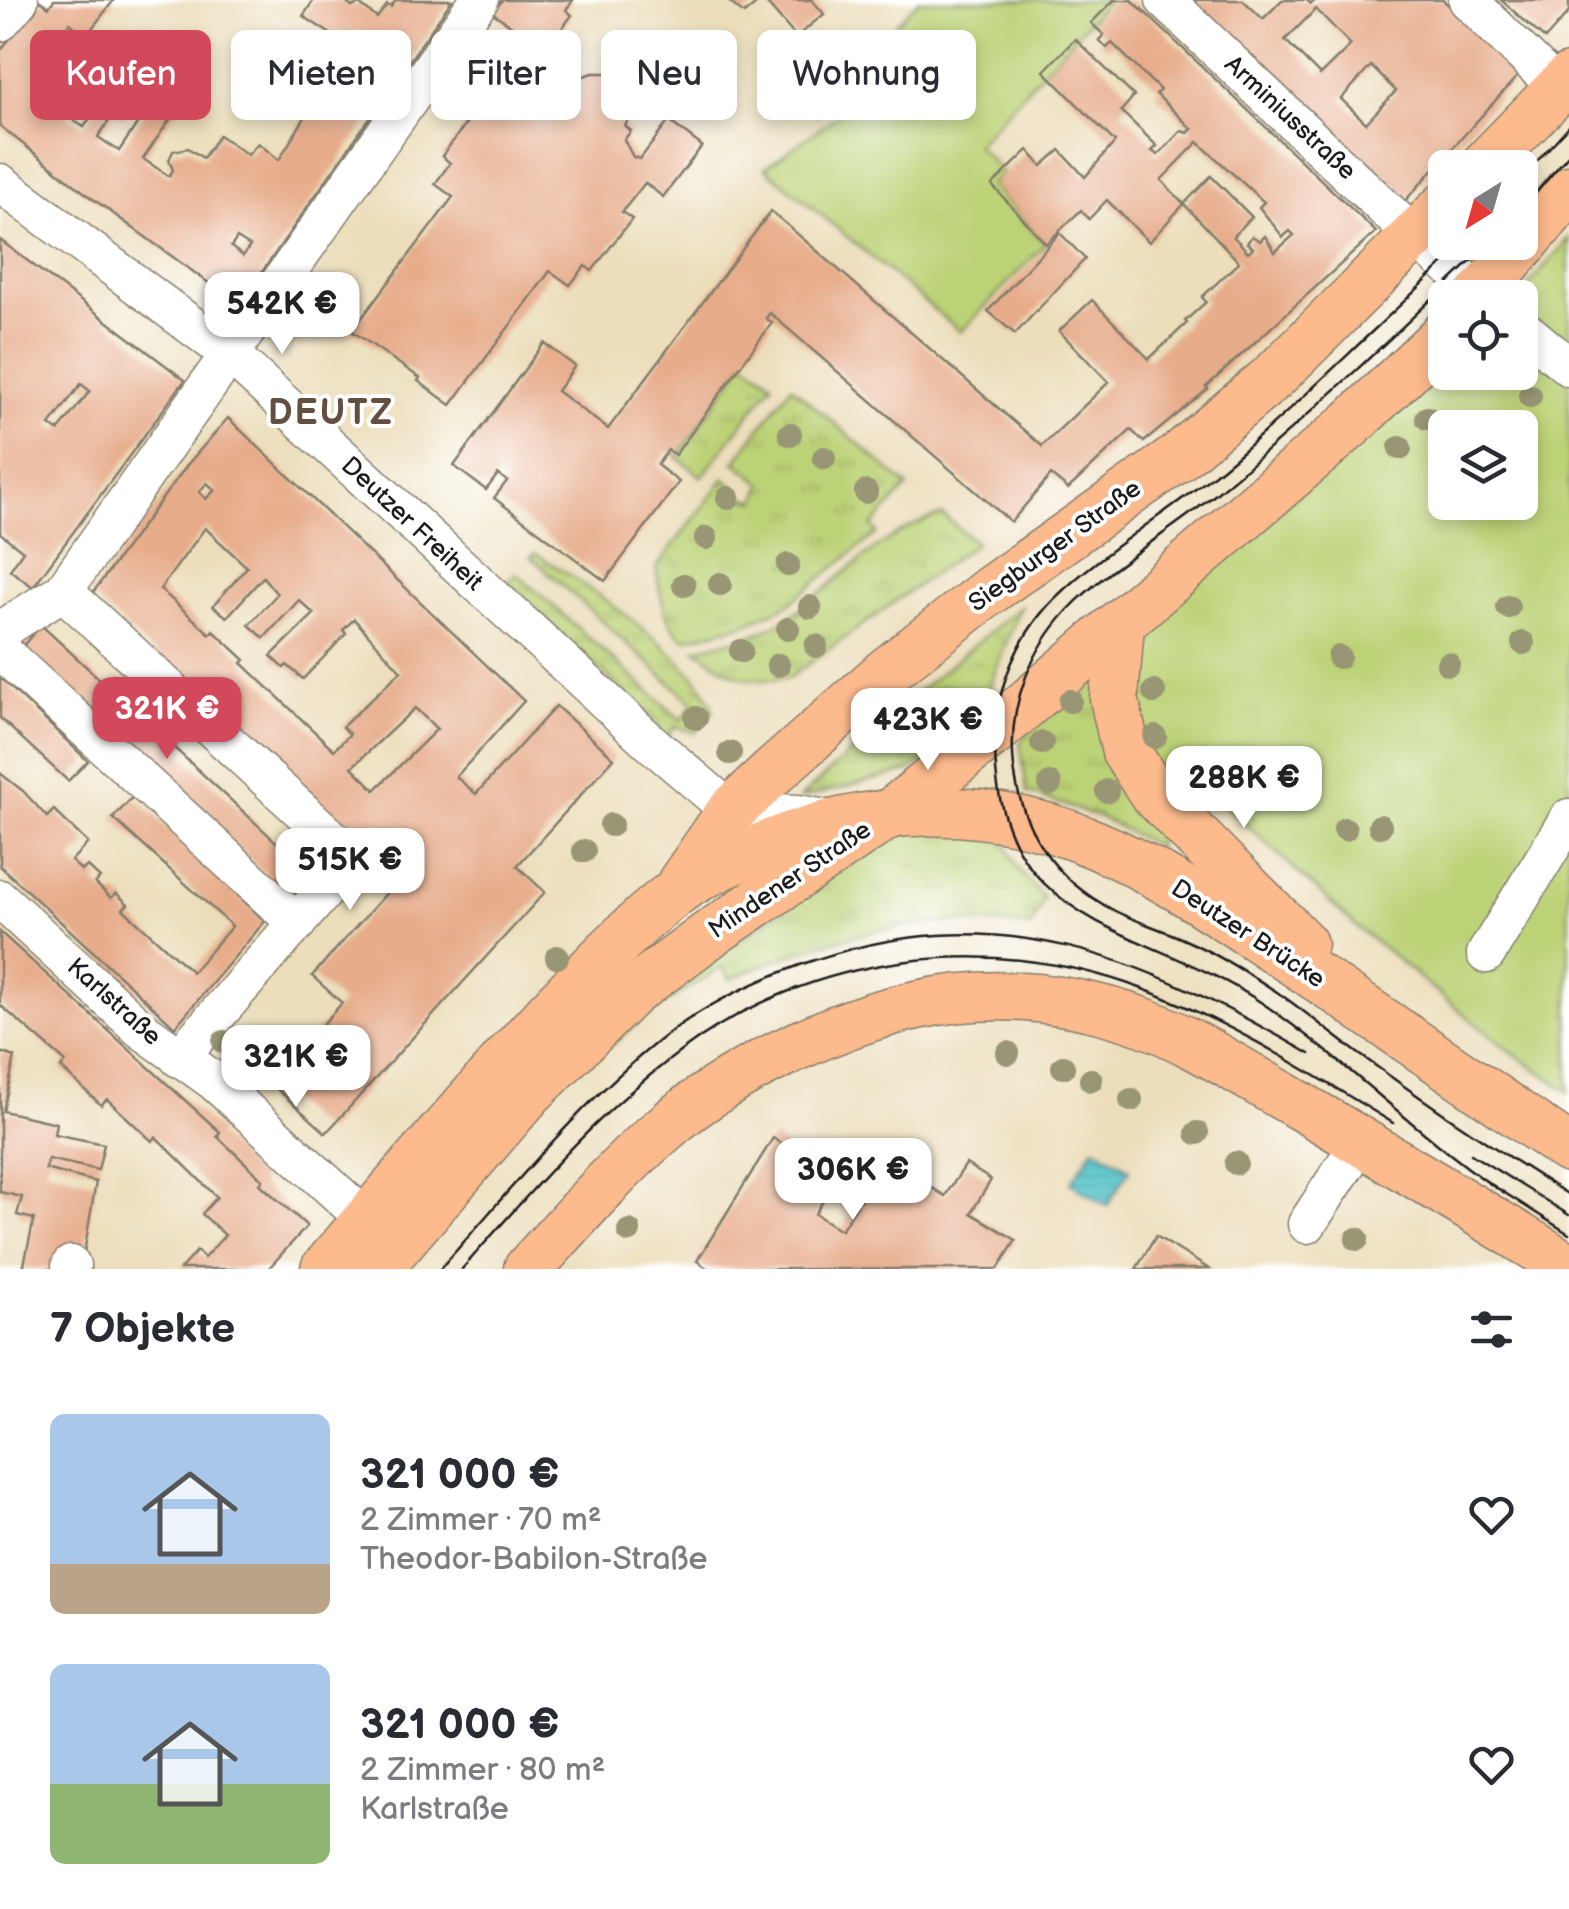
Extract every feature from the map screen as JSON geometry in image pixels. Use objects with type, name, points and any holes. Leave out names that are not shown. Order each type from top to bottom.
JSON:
[{"type":"main road","points":[[1499,150],[1564,83]]},
{"type":"main road","points":[[1495,280],[1569,190]]},
{"type":"main road","name":"Siegburger Straße","points":[[674,893],[731,811],[887,671],[992,589],[1176,459],[1273,377],[1428,224]]},
{"type":"main road","points":[[892,812],[1120,625],[1351,424],[1428,350]]},
{"type":"main road","points":[[1120,625],[1114,698],[1126,752],[1153,793],[1382,1022]]},
{"type":"main road","name":"Mindener Straße","points":[[325,1269],[505,1060],[606,954],[674,893],[769,844],[837,821],[892,812]]},
{"type":"main road","name":"Mindener Straße","points":[[377,1269],[529,1092],[632,992],[710,934],[892,812]]},
{"type":"main road","name":"Deutzer Brücke","points":[[892,812],[964,812],[1006,817],[1094,844],[1226,918],[1569,1150]]},
{"type":"main road","points":[[528,1269],[594,1196],[666,1127],[728,1080],[849,1022],[899,1006],[1004,996],[1061,1000],[1145,1023],[1246,1075],[1559,1259]]},
{"type":"street","points":[[0,22],[19,0]]},
{"type":"street","points":[[0,631],[53,597],[231,356],[479,0]]},
{"type":"street","name":"Arminiusstraße","points":[[1164,0],[1428,220]]},
{"type":"street","points":[[1468,0],[1564,83]]},
{"type":"street","name":"Deutzer Freiheit","points":[[0,183],[231,356],[650,742],[731,811]]},
{"type":"street","points":[[1538,341],[1569,367]]},
{"type":"street","points":[[0,601],[53,597],[354,858],[179,1058]]},
{"type":"street","points":[[0,650],[297,923]]},
{"type":"street","points":[[731,811],[798,814],[837,821]]},
{"type":"street","points":[[1486,954],[1569,818]]},
{"type":"street","name":"Karlstraße","points":[[0,898],[141,1029],[214,1081],[367,1220]]},
{"type":"street","points":[[1308,1224],[1356,1139]]},
{"type":"green space","points":[[919,0],[1108,0],[976,145],[1002,172],[990,184],[1045,244],[961,332],[765,168],[831,120],[976,120],[976,30],[890,30]]},
{"type":"green space","points":[[1569,238],[1569,1092],[1502,1045],[1357,927],[1225,805],[1169,785],[1151,759],[1133,680],[1158,626],[1176,600],[1428,382],[1428,390],[1538,390],[1538,280],[1533,280]]},
{"type":"green space","points":[[745,361],[773,383],[702,477],[677,457]]},
{"type":"green space","points":[[791,386],[908,486],[872,526],[877,533],[786,606],[742,625],[684,639],[667,616],[656,568],[724,479],[742,497],[756,501],[763,484],[735,462]]},
{"type":"green space","points":[[943,515],[976,543],[789,678],[761,680],[739,676],[696,649],[765,630],[810,601],[894,536]]},
{"type":"green space","points":[[535,553],[637,624],[687,669],[705,691],[714,712],[695,733],[676,726],[662,743],[658,723],[507,584],[516,573],[681,720],[694,704],[531,557]]},
{"type":"green space","points":[[1020,607],[976,722],[912,770],[799,799],[909,699]]},
{"type":"green space","points":[[1091,669],[1129,799],[1156,833],[1158,847],[1101,818],[1027,792],[1020,742]]},
{"type":"green space","points":[[900,829],[1003,838],[1018,869],[1044,898],[1031,926],[924,924],[866,933],[811,948],[730,979],[722,967],[648,1014],[612,1045],[608,1038],[644,1006]]},
{"type":"water","points":[[1094,1147],[1130,1169],[1107,1206],[1071,1183]]},
{"type":"building","points":[[54,0],[114,0],[91,30],[79,30],[70,23],[65,30],[30,30],[30,120],[73,120],[84,127],[89,120],[110,120],[98,137],[119,151],[140,120],[170,120],[143,159],[169,176],[173,170],[169,160],[173,151],[188,148],[203,158],[219,135],[248,155],[258,143],[279,160],[303,120],[368,120],[239,305],[0,126],[0,51],[40,1],[49,7]],"holes":[[[237,238],[250,246],[243,256],[231,247]]]},
{"type":"building","points":[[314,0],[343,0],[352,7],[359,4],[377,18],[396,0],[452,0],[411,59],[411,30],[324,30],[303,16]]},
{"type":"building","points":[[502,0],[573,0],[566,10],[572,15],[561,30],[518,30],[493,13]]},
{"type":"building","points":[[727,0],[761,0],[744,14]]},
{"type":"building","points":[[764,0],[812,0],[824,14],[805,30],[790,30]]},
{"type":"building","points":[[1114,0],[1132,0],[1376,232],[1208,389],[1144,442],[1131,430],[1068,489],[1051,475],[1011,522],[770,313],[766,318],[772,323],[675,455],[668,450],[657,465],[679,482],[605,581],[494,498],[507,481],[498,474],[486,490],[454,466],[544,343],[575,366],[557,391],[608,429],[771,211],[1042,446],[1109,382],[1059,331],[1092,300],[1149,359],[1187,323],[1206,302],[1202,297],[1239,262],[1184,204],[1149,242],[1107,200],[1089,219],[1081,210],[1046,244],[992,185],[1028,150],[1042,166],[1060,150],[1085,177],[1115,142],[1044,71],[1075,39],[1134,96],[1121,111],[1157,146],[1152,151],[1158,155],[1181,131],[1188,133],[1192,129],[1156,94],[1160,90],[1112,43],[1107,48],[1099,40],[1104,35],[1091,23]],"holes":[[[1198,142],[1264,202],[1259,207],[1283,237],[1290,231],[1294,235],[1275,252],[1265,236],[1260,241],[1252,236],[1247,243],[1253,248],[1248,252],[1233,236],[1252,217],[1211,176],[1184,204],[1161,180]]]},
{"type":"building","points":[[1183,0],[1243,0],[1263,19],[1282,0],[1307,0],[1311,4],[1316,0],[1443,0],[1521,72],[1451,150],[1428,150],[1428,175],[1404,202],[1298,100],[1292,106]],"holes":[[[1316,9],[1351,45],[1320,75],[1285,40]],[[1371,66],[1396,91],[1366,123],[1341,99]]]},
{"type":"building","points":[[1501,0],[1569,0],[1569,12],[1545,39]]},
{"type":"building","points":[[601,73],[601,120],[628,120],[625,126],[631,131],[624,140],[633,157],[640,159],[669,121],[702,146],[663,197],[645,183],[622,212],[632,219],[592,271],[585,266],[570,285],[550,271],[451,405],[418,381],[420,378],[352,331],[453,197],[435,184],[450,163],[442,156],[468,120],[581,120],[581,77]]},
{"type":"building","points":[[1060,233],[1085,259],[1015,334],[988,311]]},
{"type":"building","points":[[0,240],[185,380],[33,587],[10,570],[23,551],[0,533]],"holes":[[[81,384],[90,391],[58,431],[50,425]]]},
{"type":"building","points":[[228,418],[524,701],[456,777],[476,794],[556,706],[614,758],[517,866],[545,892],[326,1133],[270,1083],[342,1003],[312,976],[399,879],[91,595],[187,465]],"holes":[[[207,483],[215,490],[206,499],[199,492]],[[205,528],[247,567],[213,606],[227,617],[263,577],[277,594],[249,625],[264,638],[299,600],[314,614],[271,656],[284,668],[287,665],[303,679],[346,634],[343,630],[354,619],[401,671],[342,727],[350,734],[334,750],[242,663],[245,660],[213,630],[210,634],[160,589]],[[415,708],[437,729],[375,790],[352,767]]]},
{"type":"building","points":[[41,625],[312,875],[291,898],[21,648]]},
{"type":"building","points":[[0,677],[88,761],[68,781],[0,718]]},
{"type":"building","points":[[0,773],[47,817],[54,810],[88,843],[71,861],[82,871],[87,866],[100,878],[95,883],[111,898],[116,893],[128,904],[123,909],[192,972],[232,926],[113,818],[134,796],[265,921],[175,1027],[0,866]]},
{"type":"building","points":[[0,932],[220,1132],[217,1136],[263,1180],[260,1184],[307,1226],[268,1269],[180,1269],[197,1251],[204,1258],[225,1235],[202,1214],[217,1197],[156,1137],[152,1141],[107,1099],[101,1105],[61,1068],[66,1062],[0,1005]]},
{"type":"building","points":[[0,1052],[15,1057],[3,1111],[56,1123],[54,1134],[104,1144],[98,1170],[48,1159],[45,1169],[96,1182],[83,1259],[63,1269],[23,1269],[34,1219],[17,1215],[22,1197],[0,1192]]},
{"type":"building","points":[[773,1138],[837,1178],[815,1214],[841,1230],[886,1159],[945,1196],[966,1164],[991,1180],[971,1213],[1016,1240],[998,1269],[708,1269],[697,1261]]},
{"type":"building","points":[[1156,1236],[1209,1269],[1136,1269]]},
{"type":"tram line","points":[[1538,160],[1569,126]]},
{"type":"tram line","points":[[1538,191],[1569,154]]},
{"type":"tram line","points":[[1446,260],[1257,439],[1054,599],[1029,630],[1011,665],[999,703],[995,742],[1001,805],[1020,852],[1048,888],[1085,914],[1219,978],[1265,1005],[1496,1188]]},
{"type":"tram line","points":[[1472,260],[1252,463],[1199,508],[1103,578],[1068,610],[1044,642],[1026,677],[1015,715],[1013,755],[1030,827],[1056,866],[1073,883],[1115,911],[1197,945],[1255,978],[1438,1110],[1569,1195]]},
{"type":"tram line","points":[[440,1269],[576,1117],[666,1035],[714,1004],[765,979],[871,944],[938,935],[1003,936],[1065,946],[1126,964],[1187,989],[1310,1054]]},
{"type":"tram line","points":[[462,1269],[593,1127],[681,1051],[732,1018],[786,992],[843,973],[902,962],[962,957],[1022,960],[1082,970],[1140,988],[1238,1032],[1393,1123]]},
{"type":"tram line","points":[[1471,1154],[1569,1215]]},
{"type":"tram line","points":[[1486,1181],[1569,1234]]},
{"type":"district","name":"DEUTZ","points":[[331,413]]}]
